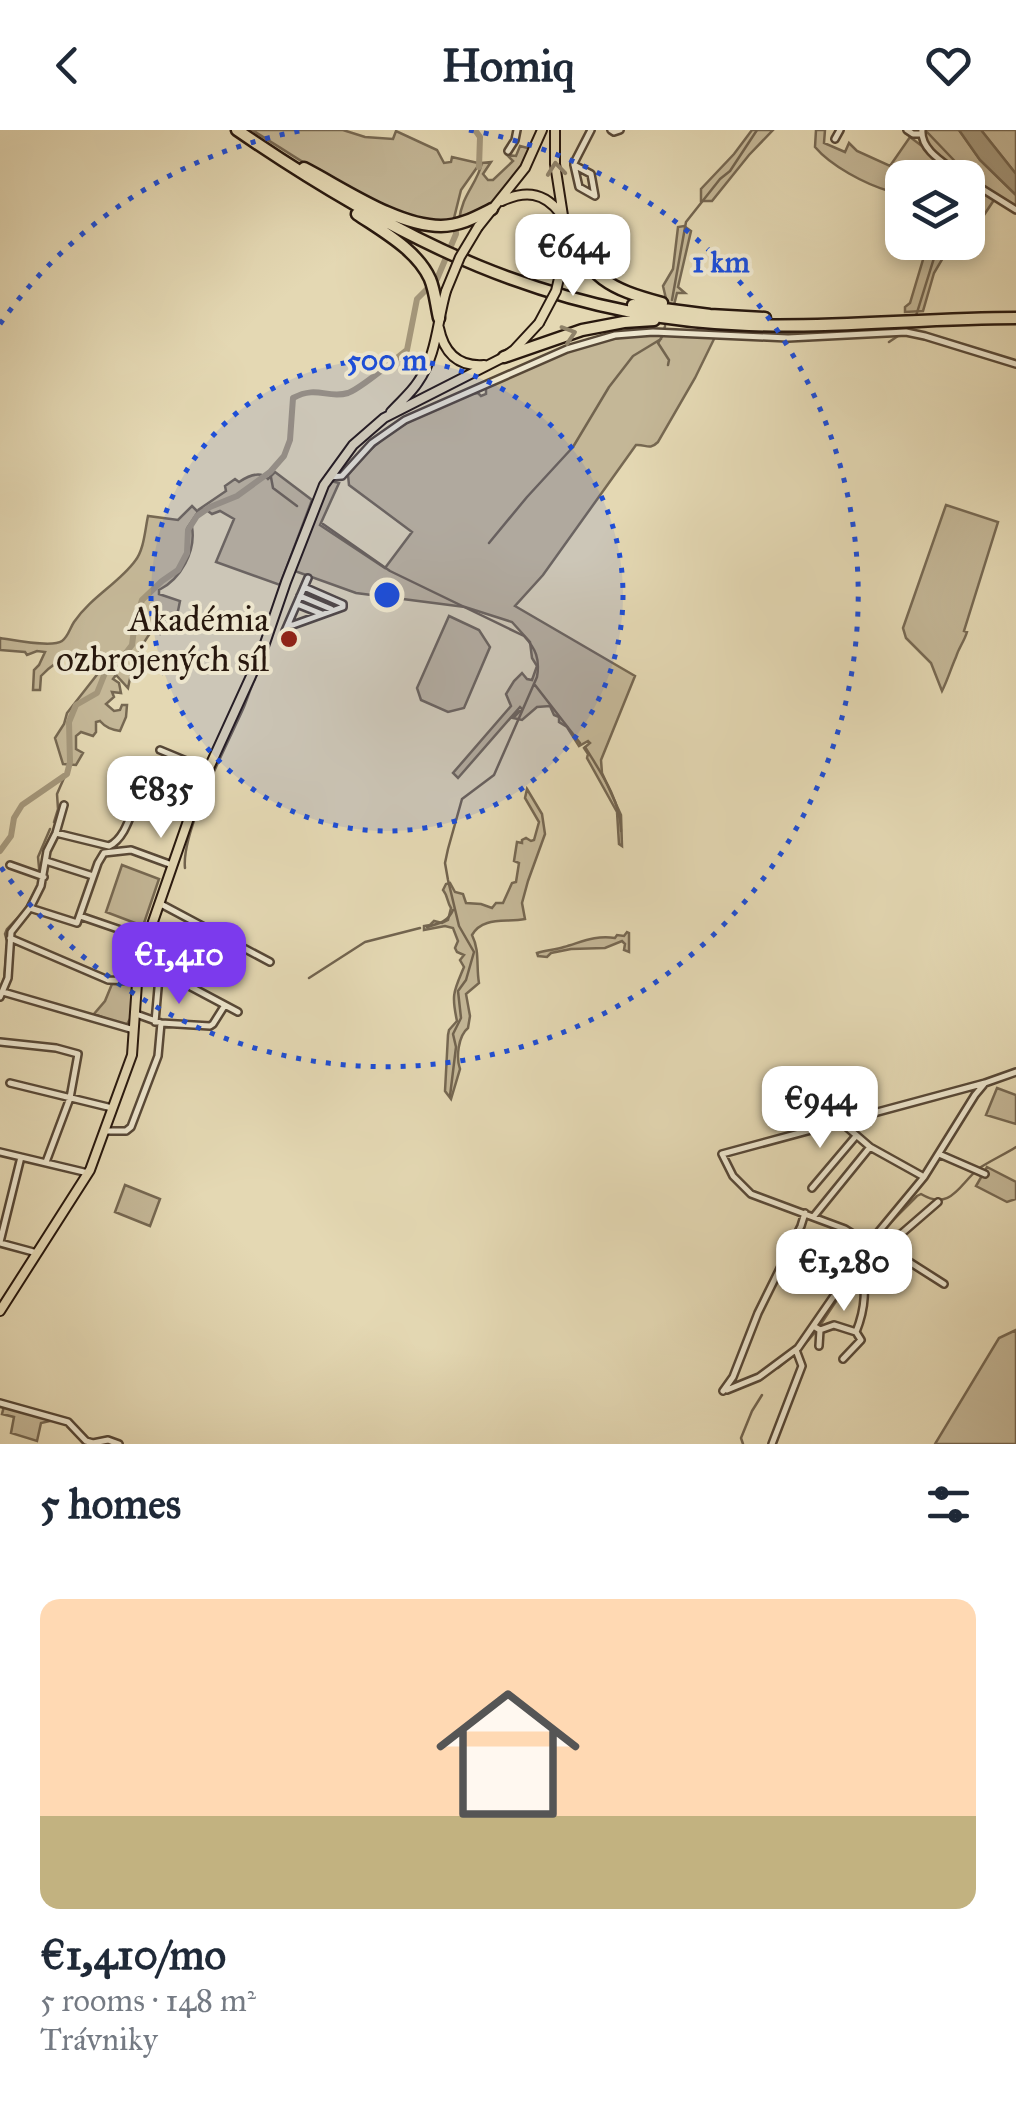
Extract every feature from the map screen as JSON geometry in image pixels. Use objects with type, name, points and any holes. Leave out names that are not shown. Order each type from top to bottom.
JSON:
[{"type":"highway","points":[[237,130],[325,188],[449,252],[520,283],[674,320]]},
{"type":"highway","points":[[246,130],[337,189],[449,252],[621,304],[710,316],[821,319],[1016,315]]},
{"type":"highway","points":[[299,165],[388,211],[418,222],[442,226],[475,224],[496,206]]},
{"type":"highway","points":[[325,188],[423,267],[440,293],[439,321]]},
{"type":"highway","points":[[563,223],[585,264],[607,282],[651,300],[710,316]]},
{"type":"highway","points":[[504,358],[591,327],[624,322],[674,320],[749,326],[914,318]]},
{"type":"main road","points":[[496,206],[525,168],[542,130]]},
{"type":"main road","points":[[384,418],[504,358],[538,323],[556,291],[564,257],[555,130]]},
{"type":"main road","points":[[496,206],[520,194],[536,194],[554,204],[563,223]]},
{"type":"main road","points":[[440,293],[475,224]]},
{"type":"main road","points":[[439,321],[444,345],[454,358],[470,365],[492,364]]},
{"type":"main road","points":[[0,1311],[88,1173],[132,1055],[140,960],[159,903],[208,770],[266,642],[312,510],[329,477],[353,445],[420,380],[432,356],[439,321]]},
{"type":"street","points":[[508,152],[517,130]]},
{"type":"street","points":[[574,165],[591,174],[594,196],[579,186],[574,165],[592,130]]},
{"type":"street","points":[[610,130],[620,130]]},
{"type":"street","points":[[835,139],[840,130]]},
{"type":"street","points":[[907,130],[913,134],[921,132],[924,146],[942,160]]},
{"type":"street","points":[[985,191],[1016,210]]},
{"type":"street","points":[[329,477],[342,476],[372,443],[410,417],[574,346],[616,335],[654,332],[788,338],[906,332],[1016,364]]},
{"type":"street","points":[[304,587],[335,600],[331,610],[287,628],[298,600],[308,578]]},
{"type":"street","points":[[298,600],[331,610]]},
{"type":"street","points":[[298,600],[322,615]]},
{"type":"street","points":[[293,612],[310,619]]},
{"type":"street","points":[[160,750],[208,770]]},
{"type":"street","points":[[30,908],[76,922],[101,855],[120,838],[138,796],[190,815]]},
{"type":"street","points":[[64,805],[30,908],[7,934],[8,978],[1,995],[134,1030]]},
{"type":"street","points":[[56,833],[108,849],[131,850],[172,865]]},
{"type":"street","points":[[46,861],[93,876]]},
{"type":"street","points":[[10,865],[41,876]]},
{"type":"street","points":[[159,903],[270,962]]},
{"type":"street","points":[[80,916],[147,939]]},
{"type":"street","points":[[7,934],[108,980],[137,981]]},
{"type":"street","points":[[104,1130],[126,1132],[131,1127],[158,1056],[159,978],[164,974],[176,978],[238,1012]]},
{"type":"street","points":[[135,1014],[158,1023],[210,1026],[225,1005]]},
{"type":"street","points":[[0,1042],[77,1052],[70,1098],[46,1162]]},
{"type":"street","points":[[944,1284],[890,1250],[871,1247],[845,1228],[751,1194],[734,1176],[722,1154],[1016,1072]]},
{"type":"street","points":[[10,1083],[112,1108]]},
{"type":"street","points":[[805,1213],[726,1391],[760,1377],[818,1328],[985,1083]]},
{"type":"street","points":[[841,1122],[870,1147],[924,1177]]},
{"type":"street","points":[[812,1188],[856,1136]]},
{"type":"street","points":[[814,1216],[870,1147]]},
{"type":"street","points":[[0,1152],[88,1173]]},
{"type":"street","points":[[939,1154],[979,1172]]},
{"type":"street","points":[[21,1156],[0,1242],[37,1253]]},
{"type":"street","points":[[884,1249],[938,1202]]},
{"type":"street","points":[[856,1332],[864,1295],[857,1267]]},
{"type":"street","points":[[818,1328],[834,1325],[856,1332],[861,1340],[844,1359]]},
{"type":"street","points":[[818,1328],[819,1346]]},
{"type":"street","points":[[772,1444],[802,1366],[797,1349]]},
{"type":"street","points":[[0,1403],[68,1422],[86,1441],[119,1444]]},
{"type":"shaded area","points":[[252,130],[343,130],[393,139],[396,131],[437,150],[444,163],[451,162],[452,157],[478,166],[461,190],[453,222],[429,221],[376,203]]},
{"type":"shaded area","points":[[752,130],[773,130],[712,201],[701,201],[701,189]]},
{"type":"shaded area","points":[[816,130],[825,130],[824,143],[845,152],[849,143],[885,164],[885,189],[859,179],[815,147]]},
{"type":"shaded area","points":[[923,130],[959,130],[980,160],[944,160],[926,145]]},
{"type":"shaded area","points":[[959,130],[981,130],[1016,174],[1016,195],[985,165],[985,160],[980,160]]},
{"type":"shaded area","points":[[981,130],[1016,130],[1016,174]]},
{"type":"shaded area","points":[[910,137],[940,160],[894,160]]},
{"type":"shaded area","points":[[520,146],[532,149],[507,189],[488,207],[459,221],[482,163],[491,162],[483,174],[493,180],[513,161],[507,155],[516,156]]},
{"type":"shaded area","points":[[985,165],[1016,195],[1016,209],[985,190]]},
{"type":"shaded area","points":[[985,193],[994,200],[985,214]]},
{"type":"shaded area","points":[[678,227],[691,231],[678,287],[685,293],[677,293],[674,305],[667,303],[663,286],[673,269]]},
{"type":"shaded area","points":[[923,260],[942,260],[923,311],[905,312]]},
{"type":"shaded area","points":[[651,334],[715,337],[658,442],[650,447],[636,445],[543,575],[515,606],[635,676],[601,760],[602,773],[621,815],[622,846],[617,812],[587,758],[584,748],[590,743],[579,746],[550,706],[537,707],[522,720],[513,718],[520,707],[458,778],[453,773],[511,706],[506,694],[514,681],[522,673],[532,680],[537,666],[530,642],[512,622],[465,607],[356,593],[292,570],[331,481],[339,483],[320,525],[385,568],[412,532],[349,485],[348,475],[388,435],[432,410],[468,394],[486,394],[486,386],[567,352],[608,340]]},
{"type":"shaded area","points":[[275,472],[312,500],[280,585],[216,562],[234,519],[220,511],[212,514],[198,510],[226,491],[225,486],[235,479],[239,482],[258,474],[268,479]]},
{"type":"shaded area","points":[[946,505],[998,522],[964,631],[967,632],[942,691],[931,663],[906,638],[903,628]]},
{"type":"shaded area","points":[[192,506],[198,512],[188,527],[192,527],[193,536],[189,555],[174,579],[159,590],[159,594],[180,601],[178,611],[160,634],[152,631],[147,637],[128,688],[116,675],[113,679],[119,683],[121,693],[112,692],[114,697],[106,704],[114,711],[127,705],[120,731],[96,722],[93,736],[81,732],[76,736],[76,749],[83,753],[76,765],[63,764],[55,738],[67,713],[103,667],[85,658],[63,659],[41,676],[40,690],[33,690],[34,670],[45,652],[27,655],[0,650],[0,638],[41,644],[62,641],[81,613],[135,561],[148,516],[178,520]]},
{"type":"shaded area","points":[[449,616],[479,630],[490,647],[464,708],[448,712],[421,700],[417,688]]},
{"type":"shaded area","points":[[527,789],[542,814],[545,834],[522,903],[525,919],[482,925],[472,935],[479,983],[466,994],[470,1016],[460,1042],[460,1069],[451,1099],[445,1091],[448,1035],[457,1021],[454,993],[464,967],[460,960],[464,955],[455,948],[458,941],[453,928],[424,930],[424,926],[448,920],[451,908],[443,890],[446,884],[463,894],[466,903],[492,908],[503,903],[516,882],[517,842],[534,840],[539,822],[525,798]]},
{"type":"shaded area","points":[[122,865],[159,879],[143,926],[106,912]]},
{"type":"shaded area","points":[[627,932],[629,952],[624,950],[622,941],[605,948],[571,949],[547,957],[537,953],[595,938],[624,936]]},
{"type":"shaded area","points":[[112,984],[134,984],[131,1017],[126,1026],[94,1014]]},
{"type":"shaded area","points":[[997,1088],[1016,1095],[1016,1124],[986,1115]]},
{"type":"shaded area","points":[[987,1167],[1016,1182],[1016,1199],[1007,1202],[976,1186]]},
{"type":"shaded area","points":[[125,1185],[160,1199],[150,1226],[115,1212]]},
{"type":"shaded area","points":[[1016,1330],[1016,1444],[935,1444],[999,1338]]},
{"type":"shaded area","points":[[4,1406],[54,1420],[41,1423],[37,1441],[11,1433],[14,1417],[2,1414]]},
{"type":"waterway","points":[[475,130],[480,137],[479,167]]},
{"type":"waterway","points":[[672,300],[686,222],[730,171],[757,130]]},
{"type":"waterway","points":[[925,130],[954,160]]},
{"type":"waterway","points":[[0,851],[11,836],[14,818],[22,805],[67,774],[69,722],[76,705],[97,693],[105,673],[114,668],[132,645],[142,600],[178,570],[187,553],[188,530],[197,516],[237,496],[270,472],[284,456],[290,440],[293,398],[315,392],[348,393],[407,350],[417,299],[437,279],[456,234],[456,223]]},
{"type":"waterway","points":[[915,319],[933,260]]},
{"type":"waterway","points":[[664,330],[665,326]]},
{"type":"waterway","points":[[889,342],[901,334],[909,335]]},
{"type":"waterway","points":[[663,335],[658,343],[668,365]]},
{"type":"waterway","points":[[489,543],[573,447],[633,356],[661,339]]},
{"type":"waterway","points":[[270,472],[273,488],[297,506]]},
{"type":"waterway","points":[[323,524],[390,571],[524,636],[537,660],[537,677],[494,775],[462,799],[445,863],[459,926],[474,952],[466,980],[458,991],[461,1018],[453,1034],[456,1047],[450,1096]]},
{"type":"waterway","points":[[185,868],[197,811],[255,679]]},
{"type":"waterway","points":[[535,685],[580,743]]},
{"type":"waterway","points":[[585,747],[613,797],[621,831]]},
{"type":"waterway","points":[[54,822],[57,794],[64,778]]},
{"type":"waterway","points":[[7,941],[7,929],[24,911],[38,886],[38,857],[50,829]]},
{"type":"waterway","points":[[427,927],[445,920],[453,910]]},
{"type":"waterway","points":[[309,978],[365,942],[420,928]]},
{"type":"waterway","points":[[4,980],[7,945]]},
{"type":"waterway","points":[[885,1228],[917,1196],[941,1200],[949,1197],[981,1167],[1016,1147]]},
{"type":"waterway","points":[[800,1350],[864,1259]]},
{"type":"waterway","points":[[778,1368],[795,1354]]},
{"type":"waterway","points":[[743,1444],[741,1438],[762,1395]]},
{"type":"place","name":"Akadémia ozbrojených síl","points":[[289,639]]}]
